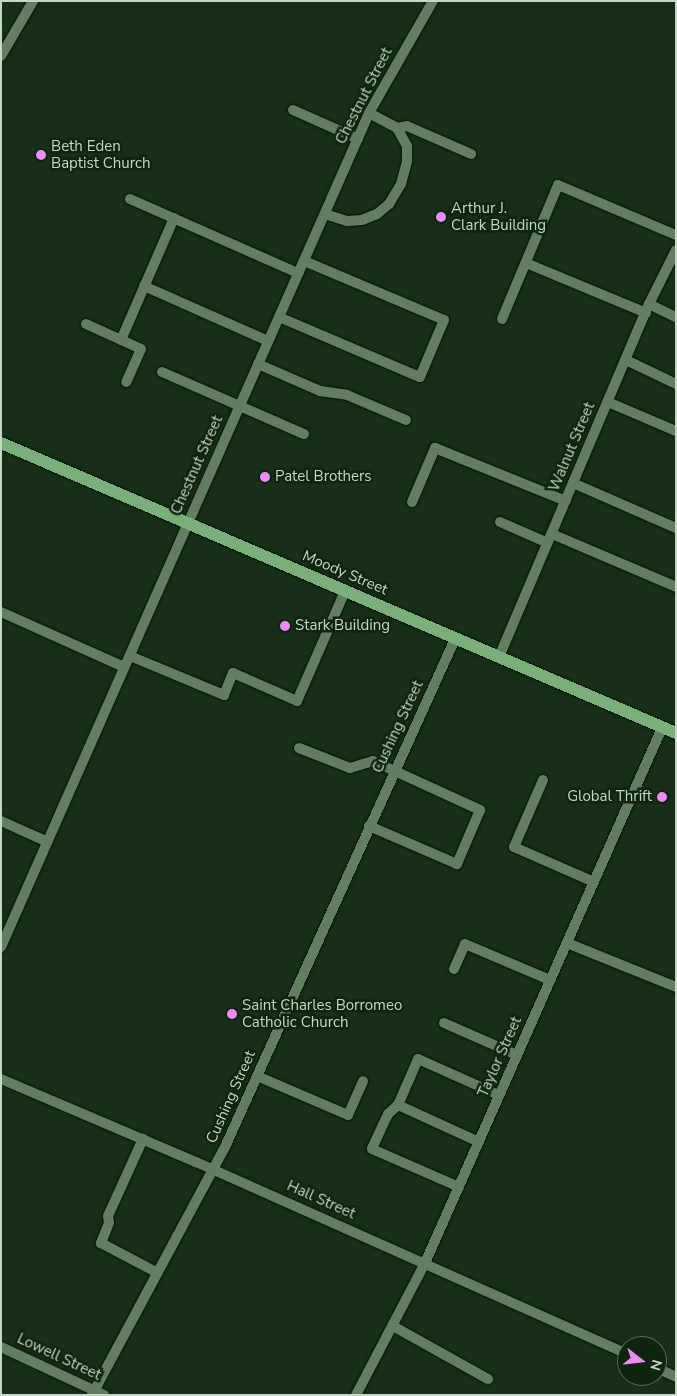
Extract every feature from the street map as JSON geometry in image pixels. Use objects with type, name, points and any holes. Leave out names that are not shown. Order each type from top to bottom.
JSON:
[{"type":"main road","name":"Moody Street","points":[[1,444],[676,733]]},
{"type":"street","points":[[1,56],[33,1]]},
{"type":"street","name":"Chestnut Street","points":[[1,947],[358,139],[433,1]]},
{"type":"street","points":[[292,110],[358,139]]},
{"type":"street","points":[[325,214],[347,221],[362,220],[377,214],[389,204],[401,184],[407,161],[407,146],[397,128],[370,114]]},
{"type":"street","points":[[397,128],[407,126],[471,154]]},
{"type":"street","points":[[502,319],[558,185],[676,235]]},
{"type":"street","points":[[130,198],[298,273]]},
{"type":"street","points":[[120,340],[174,218]]},
{"type":"street","name":"Walnut Street","points":[[499,657],[647,308],[676,250]]},
{"type":"street","points":[[278,317],[420,377],[444,320],[304,261]]},
{"type":"street","points":[[526,262],[647,308],[676,317]]},
{"type":"street","points":[[144,286],[268,341]]},
{"type":"street","points":[[86,324],[141,349],[126,382]]},
{"type":"street","points":[[626,360],[676,384]]},
{"type":"street","points":[[258,364],[320,391],[347,395],[406,420]]},
{"type":"street","points":[[162,372],[304,434]]},
{"type":"street","points":[[608,402],[676,431]]},
{"type":"street","points":[[412,502],[435,448],[566,501]]},
{"type":"street","points":[[573,483],[676,528]]},
{"type":"street","points":[[500,522],[676,587]]},
{"type":"street","points":[[130,656],[224,695],[233,674],[297,701],[344,591]]},
{"type":"street","points":[[1,612],[124,667]]},
{"type":"street","name":"Cushing Street","points":[[97,1393],[214,1169],[455,639]]},
{"type":"street","name":"Taylor Street","points":[[356,1395],[425,1263],[662,728]]},
{"type":"street","points":[[299,748],[350,768],[373,761],[480,810],[457,864],[369,826]]},
{"type":"street","points":[[543,780],[514,848],[594,882]]},
{"type":"street","points":[[1,821],[48,842]]},
{"type":"street","points":[[567,943],[676,987]]},
{"type":"street","points":[[454,969],[465,944],[550,980]]},
{"type":"street","points":[[444,1023],[517,1055]]},
{"type":"street","points":[[459,1187],[372,1149],[388,1114],[398,1105],[418,1059],[499,1095]]},
{"type":"street","points":[[257,1076],[348,1115],[363,1080]]},
{"type":"street","name":"Hall Street","points":[[1,1079],[214,1169],[617,1349]]},
{"type":"street","points":[[398,1105],[479,1142]]},
{"type":"street","points":[[143,1139],[108,1216],[109,1223],[101,1242],[158,1273]]},
{"type":"street","points":[[393,1326],[488,1379]]},
{"type":"street","name":"Lowell Street","points":[[1,1347],[97,1393]]},
{"type":"place","name":"Beth Eden Baptist Church","points":[[41,155]]},
{"type":"place","name":"Arthur J. Clark Building","points":[[441,217]]},
{"type":"place","name":"Patel Brothers","points":[[265,477]]},
{"type":"place","name":"Stark Building","points":[[285,626]]},
{"type":"place","name":"Global Thrift","points":[[662,797]]},
{"type":"place","name":"Saint Charles Borromeo Catholic Church","points":[[232,1014]]}]
